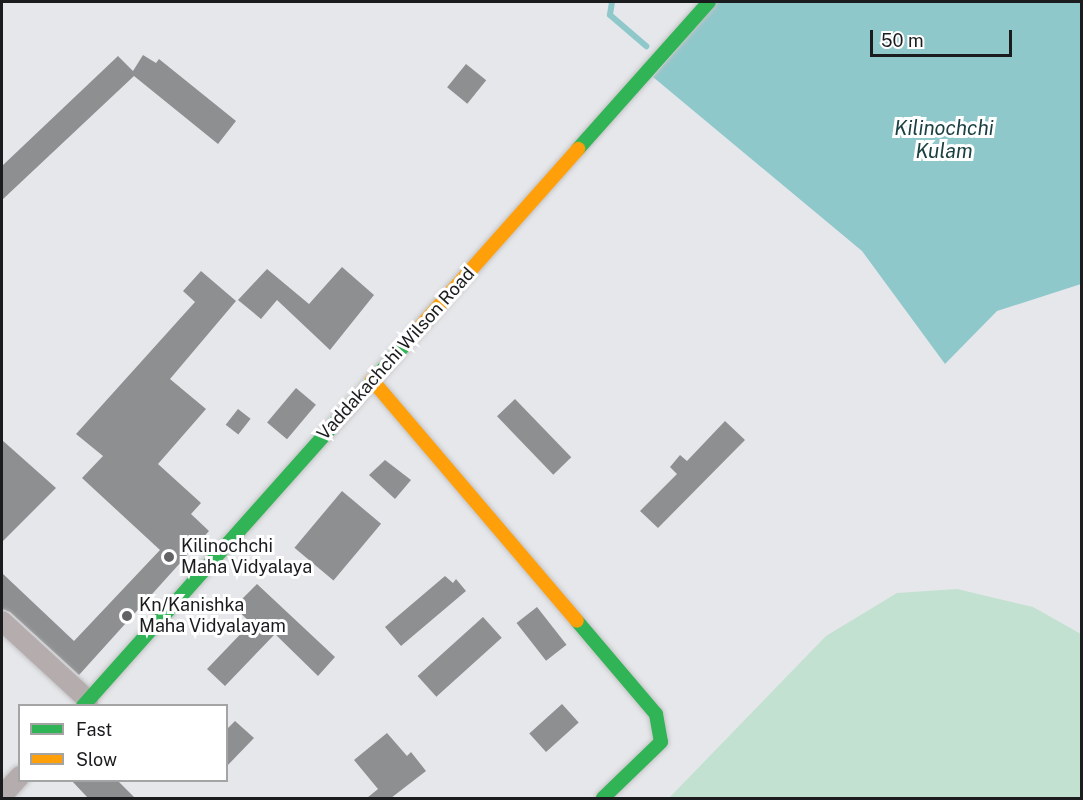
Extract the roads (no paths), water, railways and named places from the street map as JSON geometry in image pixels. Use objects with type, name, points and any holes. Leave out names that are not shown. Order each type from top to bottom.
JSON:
[{"type":"street","name":"Vaddakachchi Wilson Road","points":[[86,702],[709,2]]},
{"type":"street","points":[[372,380],[656,714],[661,742],[603,798]]},
{"type":"street","points":[[2,621],[86,702]]},
{"type":"street","points":[[2,796],[18,778]]},
{"type":"water","name":"Kilinochchi Kulam","points":[[718,2],[1081,2],[1081,284],[997,311],[945,364],[862,251],[653,77]]},
{"type":"waterway","points":[[612,2],[610,15],[646,46]]},
{"type":"place","name":"Kilinochchi Maha Vidyalaya","points":[[169,557]]},
{"type":"place","name":"Kn/Kanishka Maha Vidyalayam","points":[[127,616]]}]
